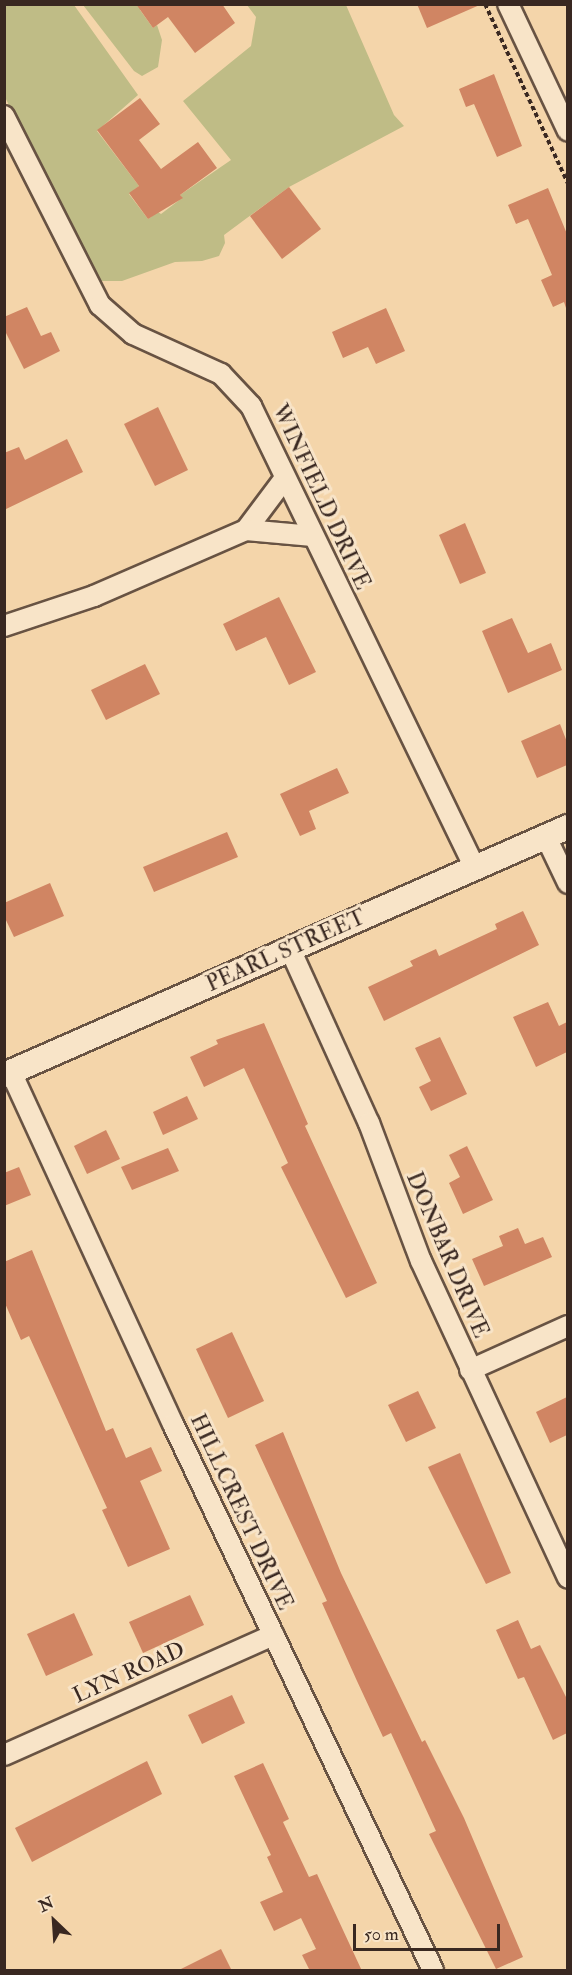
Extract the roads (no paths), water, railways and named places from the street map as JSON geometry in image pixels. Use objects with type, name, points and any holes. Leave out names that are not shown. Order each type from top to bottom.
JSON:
[{"type":"street","points":[[508,4],[567,131]]},
{"type":"street","name":"WINFIELD DRIVE","points":[[4,116],[100,305],[134,334],[208,366],[232,383],[267,431],[285,477],[475,868]]},
{"type":"street","points":[[246,530],[285,477]]},
{"type":"street","points":[[4,626],[94,596],[246,530],[314,536]]},
{"type":"street","points":[[557,832],[567,884]]},
{"type":"street","name":"PEARL STREET","points":[[8,1074],[557,832]]},
{"type":"street","name":"DONBAR DRIVE","points":[[290,949],[369,1123],[421,1261],[567,1578]]},
{"type":"street","name":"HILLCREST DRIVE","points":[[8,1074],[433,1971]]},
{"type":"street","points":[[470,1370],[567,1326]]},
{"type":"street","name":"LYN ROAD","points":[[4,1755],[273,1635]]}]
